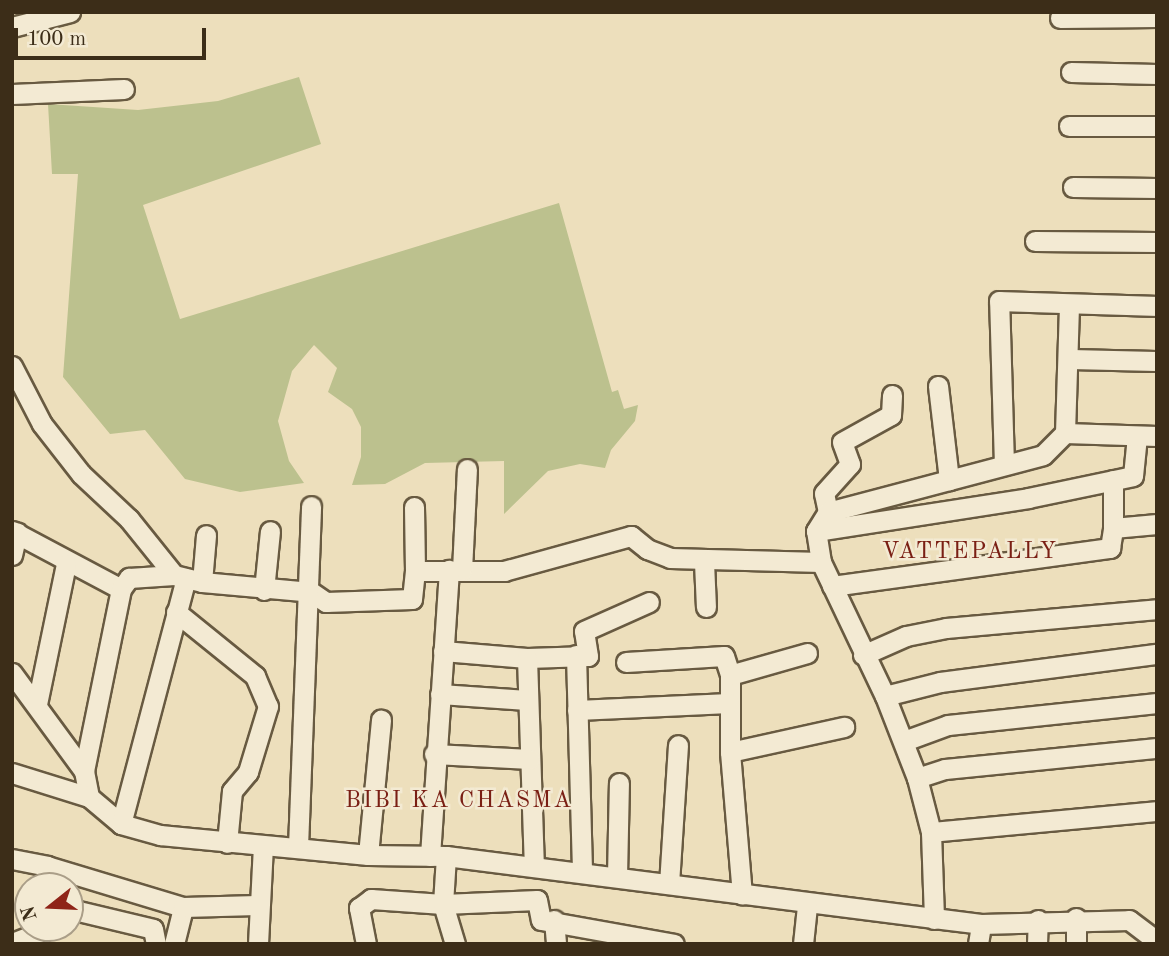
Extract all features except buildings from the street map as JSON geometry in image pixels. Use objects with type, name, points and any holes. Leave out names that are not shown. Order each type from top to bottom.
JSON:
[{"type":"street","points":[[12,27],[70,12]]},
{"type":"street","points":[[1060,18],[1157,17]]},
{"type":"street","points":[[1071,72],[1157,74]]},
{"type":"street","points":[[12,94],[124,89]]},
{"type":"street","points":[[1069,126],[1157,127]]},
{"type":"street","points":[[1073,187],[1157,188]]},
{"type":"street","points":[[1035,241],[1157,242]]},
{"type":"street","points":[[1004,465],[999,302],[1157,306]]},
{"type":"street","points":[[934,919],[931,832],[917,778],[885,696],[863,655],[821,562],[816,531],[828,512],[1043,455],[1065,433],[1069,305]]},
{"type":"street","points":[[1069,359],[1157,361]]},
{"type":"street","points":[[12,366],[41,424],[188,578]]},
{"type":"street","points":[[939,386],[949,480]]},
{"type":"street","points":[[828,512],[824,493],[850,464],[842,442],[891,415],[892,395]]},
{"type":"street","points":[[1065,433],[1157,436]]},
{"type":"street","points":[[816,531],[1028,498],[1133,476],[1137,436]]},
{"type":"street","points":[[455,944],[443,904],[438,856],[434,754],[443,651],[456,570],[467,469]]},
{"type":"street","points":[[832,586],[1110,548],[1113,528],[1113,480]]},
{"type":"street","points":[[298,847],[311,592],[311,506]]},
{"type":"street","points":[[83,771],[121,589],[129,578],[188,578],[264,590],[311,592],[326,602],[412,599],[415,571],[414,507]]},
{"type":"street","points":[[1113,528],[1157,524]]},
{"type":"street","points":[[264,590],[270,531]]},
{"type":"street","points":[[12,555],[14,532],[66,564],[121,589]]},
{"type":"street","points":[[121,824],[176,612],[206,535]]},
{"type":"street","points":[[415,571],[504,571],[631,536],[647,550],[670,558],[704,562],[821,562]]},
{"type":"street","points":[[704,562],[706,607]]},
{"type":"street","points":[[37,704],[66,564]]},
{"type":"street","points":[[443,651],[527,658],[588,656],[584,631],[649,603]]},
{"type":"street","points":[[863,655],[906,636],[946,628],[1157,609]]},
{"type":"street","points":[[176,612],[255,676],[268,706],[248,772],[232,791],[227,843]]},
{"type":"street","points":[[730,675],[807,653]]},
{"type":"street","points":[[885,696],[940,682],[1157,654]]},
{"type":"street","points":[[576,655],[582,873]]},
{"type":"street","points":[[626,662],[724,656],[730,675],[730,752],[742,894]]},
{"type":"street","points":[[527,658],[534,866]]},
{"type":"street","points":[[12,673],[83,771],[89,797]]},
{"type":"street","points":[[440,694],[527,700]]},
{"type":"street","points":[[577,710],[729,703]]},
{"type":"street","points":[[904,741],[948,725],[1157,703]]},
{"type":"street","points":[[368,855],[381,720]]},
{"type":"street","points":[[730,752],[844,727]]},
{"type":"street","points":[[669,884],[678,745]]},
{"type":"street","points":[[917,778],[945,769],[1157,748]]},
{"type":"street","points":[[434,754],[530,760]]},
{"type":"street","points":[[12,773],[89,797],[121,824],[160,835],[368,855],[438,856],[534,866],[807,905],[981,924],[1076,918],[1129,920],[1157,941]]},
{"type":"street","points":[[617,876],[619,783]]},
{"type":"street","points":[[931,832],[1157,811]]},
{"type":"street","points":[[258,944],[257,905],[263,846]]},
{"type":"street","points":[[12,859],[40,872]]},
{"type":"street","points":[[84,884],[183,907],[257,905]]},
{"type":"street","points":[[366,944],[359,908],[372,899],[443,904],[537,900],[538,917],[673,944]]},
{"type":"street","points":[[803,944],[807,905]]},
{"type":"street","points":[[167,944],[174,943],[183,907]]},
{"type":"street","points":[[84,912],[152,929],[156,944]]},
{"type":"street","points":[[1076,918],[1076,944]]},
{"type":"street","points":[[554,920],[556,944]]},
{"type":"street","points":[[1037,944],[1038,920]]},
{"type":"street","points":[[978,944],[981,924]]},
{"type":"green space","points":[[299,77],[321,144],[143,205],[180,319],[559,203],[612,392],[618,390],[624,409],[638,405],[635,421],[611,450],[605,468],[580,464],[548,471],[504,514],[504,461],[425,463],[385,484],[352,485],[361,457],[361,427],[352,409],[328,392],[337,368],[314,345],[292,371],[278,421],[289,461],[304,483],[240,492],[185,479],[145,430],[110,434],[63,377],[78,174],[52,174],[48,104],[138,110],[218,101]]},
{"type":"district","name":"VATTEPALLY","points":[[970,552]]},
{"type":"district","name":"BIBI KA CHASMA","points":[[459,801]]}]
